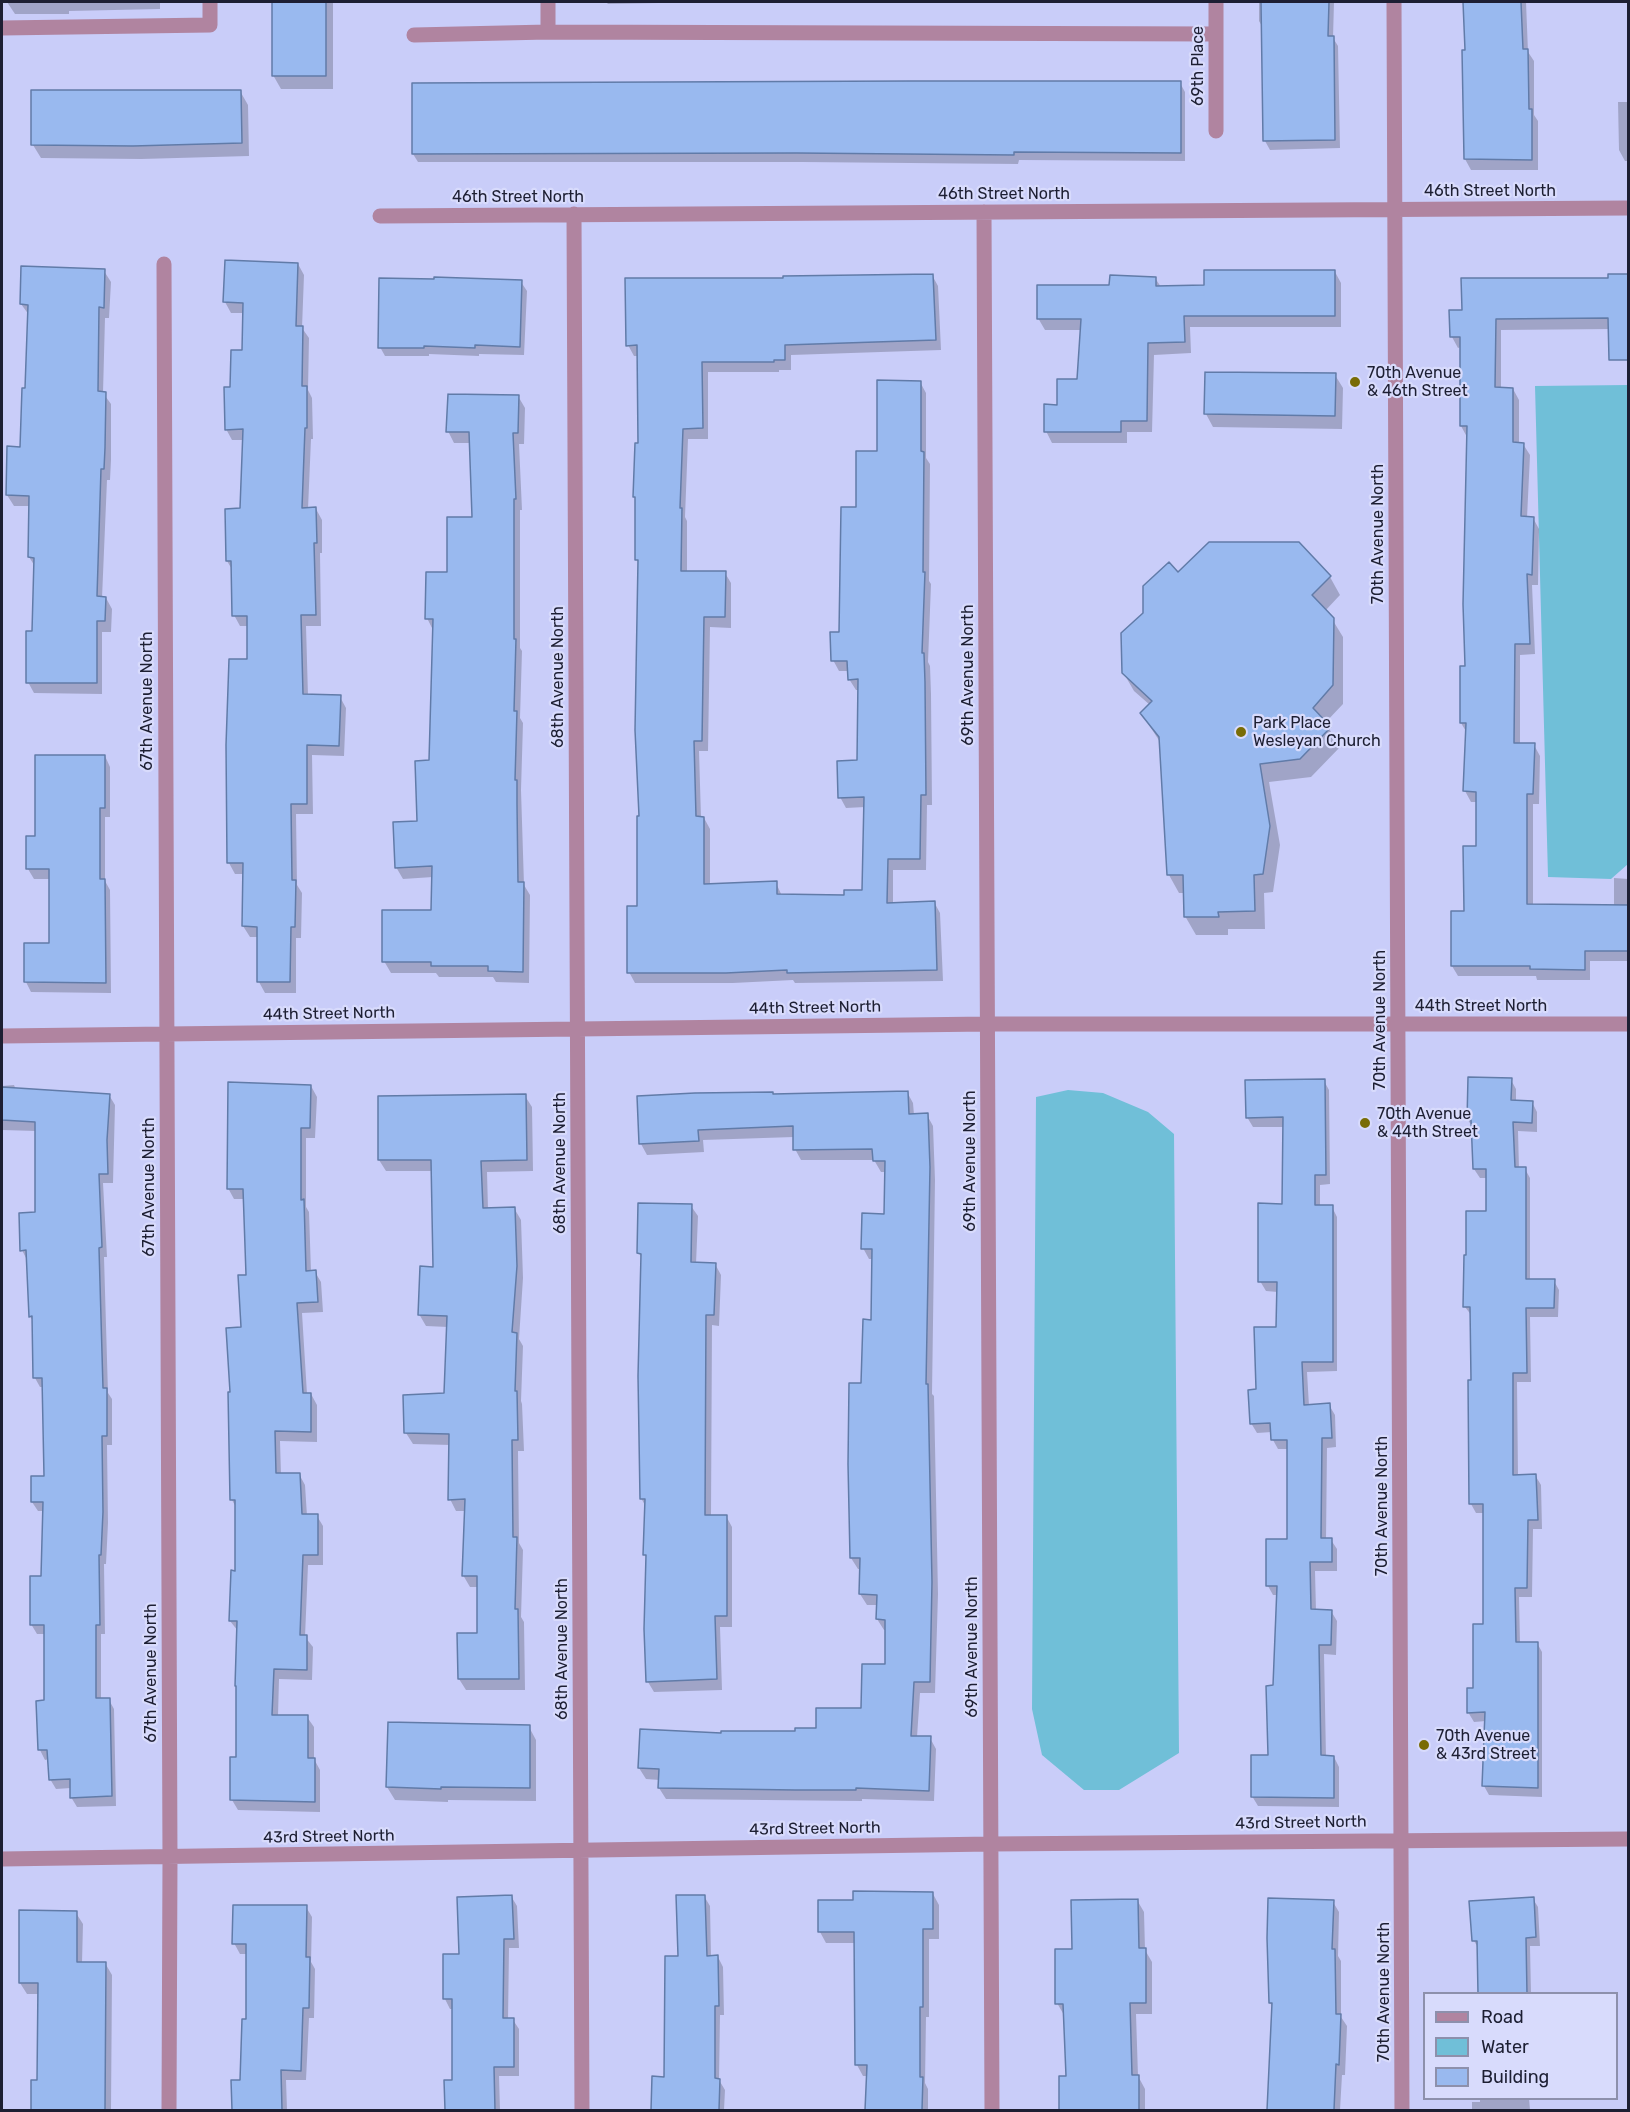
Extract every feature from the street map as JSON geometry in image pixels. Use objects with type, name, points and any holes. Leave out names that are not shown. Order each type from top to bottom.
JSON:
[{"type":"street","points":[[2,28],[210,25],[210,2]]},
{"type":"street","points":[[548,32],[549,2]]},
{"type":"street","name":"69th Place","points":[[1216,2],[1216,130]]},
{"type":"street","name":"70th Avenue North","points":[[1394,2],[1402,2110]]},
{"type":"street","points":[[414,35],[548,32],[1216,34]]},
{"type":"street","name":"46th Street North","points":[[380,216],[1629,208]]},
{"type":"street","name":"69th Avenue North","points":[[984,212],[992,2110]]},
{"type":"street","name":"68th Avenue North","points":[[574,214],[582,2110]]},
{"type":"street","name":"67th Avenue North","points":[[164,264],[169,2110]]},
{"type":"street","name":"44th Street North","points":[[2,1036],[988,1024],[1629,1024]]},
{"type":"street","name":"43rd Street North","points":[[2,1859],[991,1844],[1629,1839]]},
{"type":"water","points":[[1628,385],[1628,864],[1611,879],[1548,877],[1535,386]]},
{"type":"water","points":[[1068,1090],[1103,1093],[1148,1112],[1174,1134],[1179,1753],[1119,1790],[1084,1790],[1042,1755],[1032,1709],[1036,1097]]},
{"type":"building","points":[[272,2],[326,2],[326,76],[272,76]]},
{"type":"building","points":[[1261,2],[1329,2],[1328,36],[1334,36],[1335,140],[1263,141]]},
{"type":"building","points":[[1463,2],[1521,2],[1523,49],[1528,49],[1529,109],[1532,109],[1532,160],[1464,159]]},
{"type":"building","points":[[1181,81],[1181,153],[412,154],[412,83]]},
{"type":"building","points":[[31,90],[241,90],[242,143],[133,146],[31,145]]},
{"type":"building","points":[[225,260],[298,263],[296,326],[303,326],[302,386],[307,386],[302,508],[316,507],[317,543],[314,543],[316,615],[301,615],[303,694],[341,695],[339,746],[307,745],[307,804],[291,804],[292,880],[296,880],[295,927],[291,927],[290,982],[257,982],[257,927],[242,926],[243,863],[227,863],[226,745],[229,659],[247,659],[247,616],[232,616],[231,561],[226,561],[225,509],[240,508],[243,429],[225,430],[224,387],[230,387],[231,350],[242,350],[243,303],[223,302]]},
{"type":"building","points":[[21,266],[105,269],[104,308],[99,307],[98,391],[106,392],[97,596],[106,597],[105,621],[97,621],[97,683],[26,683],[26,631],[32,631],[34,558],[28,557],[29,496],[6,495],[7,446],[20,447],[22,388],[25,388],[28,305],[20,304]]},
{"type":"building","points":[[1204,270],[1335,270],[1335,316],[1184,316],[1185,342],[1148,343],[1147,421],[1121,421],[1121,432],[1044,432],[1044,404],[1057,405],[1057,379],[1077,379],[1081,319],[1037,319],[1037,285],[1109,285],[1110,275],[1156,277],[1156,286],[1204,285]]},
{"type":"building","points":[[933,274],[936,340],[785,345],[785,360],[702,362],[703,428],[683,429],[680,508],[682,508],[681,571],[726,571],[725,617],[704,617],[702,741],[694,741],[696,816],[704,817],[704,884],[777,881],[777,894],[844,895],[844,890],[862,890],[864,797],[838,798],[837,761],[857,760],[858,679],[848,680],[847,661],[831,661],[830,632],[839,632],[841,507],[856,507],[856,451],[877,451],[877,380],[921,381],[921,451],[924,452],[923,572],[925,572],[922,653],[924,653],[925,682],[926,795],[921,795],[920,859],[888,859],[887,903],[935,901],[937,970],[627,973],[627,906],[637,906],[637,816],[639,816],[635,730],[638,560],[635,560],[635,497],[633,497],[635,443],[638,443],[637,345],[626,346],[625,278],[783,278],[783,276]]},
{"type":"building","points":[[1608,274],[1629,274],[1629,360],[1609,360],[1608,318],[1496,319],[1495,387],[1513,388],[1513,442],[1524,443],[1521,516],[1534,517],[1532,575],[1527,574],[1530,644],[1515,644],[1514,743],[1535,743],[1533,794],[1527,794],[1527,904],[1629,905],[1629,951],[1585,951],[1585,970],[1530,969],[1530,966],[1451,966],[1451,911],[1464,911],[1463,846],[1476,846],[1476,792],[1463,791],[1466,723],[1460,723],[1460,666],[1465,666],[1463,604],[1467,426],[1460,426],[1460,337],[1450,337],[1449,310],[1462,310],[1461,278],[1608,278]]},
{"type":"building","points":[[434,277],[522,280],[520,347],[475,345],[475,348],[424,346],[424,348],[378,348],[379,278],[434,279]]},
{"type":"building","points":[[1205,372],[1336,373],[1335,416],[1204,414]]},
{"type":"building","points":[[448,394],[519,395],[518,433],[513,433],[516,499],[514,499],[514,639],[516,639],[514,711],[517,711],[515,780],[517,780],[518,882],[524,882],[523,972],[488,971],[488,966],[431,966],[431,962],[382,962],[382,910],[431,910],[432,866],[395,868],[393,822],[417,821],[415,761],[429,760],[433,619],[425,619],[426,572],[447,572],[447,517],[472,517],[469,432],[446,432]]},
{"type":"building","name":"Park Place Wesleyan Church","points":[[1209,542],[1299,542],[1331,576],[1312,595],[1334,618],[1333,685],[1313,708],[1331,727],[1300,759],[1260,764],[1270,826],[1263,874],[1254,875],[1255,911],[1218,912],[1219,917],[1184,917],[1183,875],[1167,875],[1159,737],[1140,713],[1152,701],[1122,673],[1121,633],[1143,613],[1143,586],[1169,562],[1178,572]]},
{"type":"building","points":[[35,755],[105,755],[105,808],[100,808],[100,879],[105,879],[106,983],[24,982],[24,943],[49,943],[49,869],[26,869],[26,836],[35,836]]},
{"type":"building","points":[[1468,1077],[1512,1078],[1511,1100],[1533,1101],[1532,1123],[1513,1122],[1515,1167],[1526,1167],[1526,1279],[1555,1279],[1554,1308],[1526,1308],[1527,1373],[1513,1373],[1513,1475],[1536,1474],[1538,1520],[1528,1520],[1527,1588],[1515,1588],[1516,1642],[1538,1642],[1538,1788],[1482,1786],[1485,1712],[1467,1713],[1467,1688],[1473,1688],[1473,1624],[1483,1624],[1483,1504],[1469,1504],[1470,1307],[1463,1307],[1464,1255],[1466,1255],[1466,1211],[1486,1211],[1486,1169],[1473,1169],[1471,1120],[1467,1120]]},
{"type":"building","points":[[1325,1079],[1326,1175],[1315,1175],[1315,1205],[1333,1205],[1333,1362],[1302,1362],[1304,1405],[1330,1403],[1332,1438],[1322,1438],[1321,1538],[1332,1538],[1332,1562],[1310,1562],[1311,1609],[1332,1610],[1331,1645],[1319,1645],[1321,1755],[1334,1756],[1334,1798],[1251,1797],[1251,1755],[1268,1755],[1266,1686],[1273,1685],[1277,1586],[1266,1586],[1266,1539],[1287,1539],[1287,1440],[1271,1440],[1270,1423],[1250,1424],[1248,1390],[1256,1389],[1254,1327],[1276,1327],[1277,1282],[1258,1282],[1258,1203],[1282,1204],[1283,1117],[1246,1118],[1245,1080]]},
{"type":"building","points":[[228,1082],[311,1085],[310,1128],[301,1128],[301,1200],[304,1199],[306,1271],[316,1270],[318,1302],[297,1303],[303,1393],[311,1393],[311,1432],[275,1431],[276,1473],[300,1473],[302,1514],[318,1514],[318,1555],[303,1555],[300,1635],[307,1635],[307,1670],[274,1669],[272,1715],[308,1715],[308,1758],[315,1758],[315,1802],[230,1800],[230,1757],[236,1757],[237,1621],[229,1621],[231,1570],[235,1571],[235,1500],[230,1500],[228,1392],[230,1392],[226,1328],[241,1327],[238,1275],[246,1275],[243,1189],[227,1189]]},
{"type":"building","points":[[2,1087],[110,1094],[107,1140],[108,1174],[99,1174],[103,1388],[107,1388],[107,1436],[102,1436],[103,1512],[101,1555],[99,1555],[100,1625],[96,1625],[96,1698],[110,1698],[112,1796],[70,1798],[70,1779],[49,1780],[47,1750],[38,1750],[36,1701],[44,1700],[44,1625],[30,1625],[30,1576],[41,1576],[43,1502],[31,1502],[31,1476],[44,1476],[42,1378],[33,1378],[32,1316],[29,1317],[26,1250],[20,1251],[19,1213],[35,1212],[35,1122],[2,1120]]},
{"type":"building","points":[[908,1091],[909,1114],[928,1113],[930,1167],[926,1384],[928,1384],[932,1582],[930,1682],[914,1682],[911,1736],[931,1736],[929,1791],[856,1788],[856,1790],[795,1790],[658,1788],[659,1769],[638,1768],[640,1729],[721,1733],[721,1731],[795,1731],[795,1728],[816,1728],[816,1708],[861,1708],[862,1664],[885,1664],[885,1620],[876,1619],[877,1595],[859,1594],[860,1558],[850,1558],[848,1464],[849,1383],[861,1383],[863,1319],[871,1320],[872,1249],[861,1249],[862,1213],[884,1214],[885,1161],[873,1161],[872,1149],[793,1150],[793,1126],[698,1130],[699,1141],[639,1144],[637,1096],[695,1093]]},
{"type":"building","points":[[526,1094],[527,1160],[481,1161],[483,1208],[515,1207],[517,1266],[512,1332],[517,1333],[515,1391],[517,1391],[518,1440],[512,1440],[513,1537],[517,1537],[515,1609],[518,1609],[519,1679],[458,1679],[457,1633],[477,1633],[477,1576],[462,1576],[465,1499],[448,1500],[449,1434],[404,1433],[403,1395],[444,1393],[447,1316],[418,1315],[420,1266],[433,1267],[431,1160],[378,1160],[378,1096]]},
{"type":"building","points":[[638,1203],[692,1204],[691,1262],[716,1263],[714,1315],[706,1315],[705,1515],[727,1515],[727,1616],[715,1616],[717,1679],[646,1682],[644,1629],[646,1555],[643,1555],[645,1499],[640,1499],[638,1376],[641,1254],[637,1253]]},
{"type":"building","points":[[388,1722],[530,1725],[530,1788],[386,1787]]},
{"type":"building","points":[[853,1891],[933,1892],[933,1929],[923,1929],[923,2007],[920,2007],[922,2110],[865,2110],[867,2065],[855,2065],[854,1932],[818,1932],[818,1900],[853,1900]]},
{"type":"building","points":[[512,1895],[514,1939],[504,1939],[503,2018],[514,2018],[514,2067],[494,2067],[495,2110],[445,2110],[444,2080],[452,2080],[452,1999],[443,1999],[443,1954],[459,1954],[457,1897]]},
{"type":"building","points":[[676,1895],[705,1895],[707,1956],[718,1955],[719,2006],[715,2006],[715,2078],[720,2079],[719,2110],[651,2110],[652,2076],[664,2077],[665,1956],[678,1956]]},
{"type":"building","points":[[1534,1897],[1536,1937],[1526,1938],[1527,1992],[1478,1992],[1477,1941],[1472,1941],[1469,1901]]},
{"type":"building","points":[[1268,1898],[1334,1900],[1332,1949],[1335,1949],[1336,2014],[1341,2014],[1334,2110],[1267,2110],[1272,2003],[1269,2003]]},
{"type":"building","points":[[1138,1899],[1139,1948],[1146,1948],[1146,2003],[1130,2003],[1132,2075],[1139,2075],[1139,2110],[1059,2110],[1059,2076],[1066,2076],[1063,2004],[1055,2004],[1055,1949],[1072,1949],[1071,1900]]},
{"type":"building","points":[[233,1905],[307,1905],[306,1957],[310,1957],[309,2008],[303,2008],[301,2071],[281,2070],[282,2110],[232,2110],[231,2080],[240,2080],[242,2019],[246,2019],[246,1944],[232,1944]]},
{"type":"building","points":[[19,1910],[77,1911],[77,1962],[106,1962],[105,2110],[31,2110],[31,2080],[37,2080],[38,1983],[19,1983]]},
{"type":"place","name":"70th Avenue & 46th Street","points":[[1355,382]]},
{"type":"place","name":"Park Place Wesleyan Church","points":[[1241,732]]},
{"type":"place","name":"70th Avenue & 44th Street","points":[[1365,1123]]},
{"type":"place","name":"70th Avenue & 43rd Street","points":[[1424,1745]]}]
